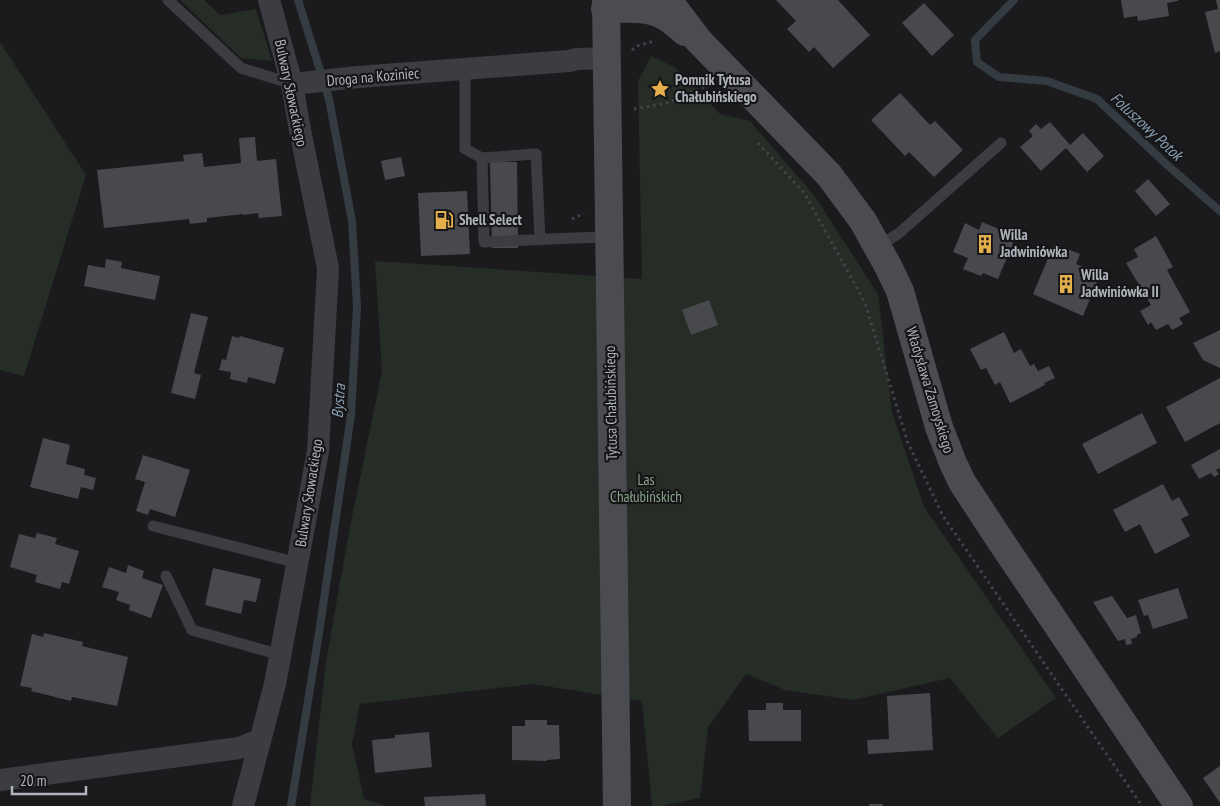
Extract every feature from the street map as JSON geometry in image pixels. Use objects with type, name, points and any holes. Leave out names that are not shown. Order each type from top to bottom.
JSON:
[{"type":"street","name":"Bulwary Słowackiego","points":[[242,806],[275,684],[318,451],[328,268],[300,130],[299,84],[269,0]]},
{"type":"street","name":"Władysława Zamoyskiego","points":[[673,2],[698,40]]},
{"type":"street","name":"Władysława Zamoyskiego","points":[[605,5],[656,12],[665,16],[698,40],[829,175],[855,209],[878,246],[900,291],[938,427],[962,482],[1179,806]]},
{"type":"street","name":"Tytusa Chałubińskiego","points":[[605,5],[617,806]]},
{"type":"street","name":"Droga na Koziniec","points":[[299,84],[358,77],[606,58]]},
{"type":"street","points":[[0,780],[239,748],[260,740]]},
{"type":"lane","name":"Droga na Koziniec","points":[[168,0],[242,68],[299,84]]},
{"type":"lane","points":[[465,69],[465,149],[482,158],[536,154],[540,240]]},
{"type":"lane","points":[[878,246],[898,234],[1001,143]]},
{"type":"lane","points":[[482,158],[484,242],[609,238]]},
{"type":"lane","points":[[153,526],[298,563]]},
{"type":"lane","points":[[166,576],[192,630],[281,655]]},
{"type":"path","points":[[633,109],[667,102],[707,86]]},
{"type":"green space","points":[[180,0],[204,0],[220,15],[256,9],[272,61],[241,58]]},
{"type":"green space","points":[[0,42],[86,175],[24,376],[0,370]]},
{"type":"green space","name":"Las Chałubińskich","points":[[651,56],[676,68],[720,114],[750,121],[814,195],[878,294],[892,412],[924,507],[1056,698],[998,738],[950,678],[853,700],[785,690],[746,674],[708,727],[700,798],[662,806],[652,806],[642,701],[532,684],[360,704],[352,744],[364,799],[386,806],[310,806],[326,662],[349,532],[382,371],[375,261],[642,279],[638,81]]},
{"type":"building","points":[[776,0],[838,0],[870,35],[833,68],[814,47],[809,52],[787,29],[796,21]]},
{"type":"building","points":[[1121,0],[1178,1],[1167,3],[1169,16],[1138,21],[1137,16],[1124,18]]},
{"type":"building","points":[[1216,0],[1220,0],[1220,51],[1215,53],[1205,12],[1218,9]]},
{"type":"building","points":[[924,3],[954,35],[932,56],[902,23]]},
{"type":"building","points":[[900,93],[930,125],[935,121],[963,150],[934,177],[909,152],[905,156],[871,120]]},
{"type":"building","points":[[1050,122],[1070,145],[1083,133],[1104,156],[1087,172],[1066,148],[1041,171],[1020,147],[1033,136],[1029,131],[1036,124],[1041,129]]},
{"type":"building","points":[[255,137],[257,161],[276,159],[282,216],[259,218],[258,213],[243,214],[207,218],[207,222],[190,224],[189,219],[104,228],[97,170],[184,161],[183,155],[202,153],[204,167],[241,163],[239,138]]},
{"type":"building","points":[[401,157],[405,176],[385,180],[381,161]]},
{"type":"building","points":[[490,162],[517,162],[518,248],[492,248]]},
{"type":"building","points":[[1148,179],[1170,204],[1156,216],[1135,191]]},
{"type":"building","name":"Shell Select","points":[[467,191],[470,254],[421,256],[418,193]]},
{"type":"building","name":"Willa Jadwiniówka","points":[[982,222],[1016,236],[998,279],[983,273],[981,276],[963,269],[968,258],[953,252],[965,223],[979,230]]},
{"type":"building","points":[[1156,236],[1173,267],[1167,270],[1190,312],[1179,318],[1183,324],[1172,330],[1168,324],[1156,330],[1151,322],[1148,325],[1140,311],[1151,305],[1126,263],[1138,257],[1134,249]]},
{"type":"building","name":"Willa Jadwiniówka II","points":[[1054,244],[1080,254],[1076,264],[1100,274],[1083,316],[1033,294]]},
{"type":"building","points":[[106,259],[122,262],[121,268],[160,276],[155,300],[84,286],[88,265],[105,268]]},
{"type":"building","points":[[709,300],[718,325],[691,335],[682,310]]},
{"type":"building","points":[[191,313],[208,317],[194,373],[201,375],[195,399],[171,393]]},
{"type":"building","points":[[1220,330],[1220,368],[1203,360],[1193,343]]},
{"type":"building","points":[[1004,332],[1014,353],[1021,349],[1030,366],[1034,364],[1038,371],[1049,366],[1055,378],[1010,403],[1000,382],[995,385],[986,368],[981,370],[970,349]]},
{"type":"building","points":[[232,336],[239,338],[240,336],[284,348],[275,384],[248,377],[247,383],[230,379],[231,372],[219,370],[222,359],[226,360]]},
{"type":"building","points":[[1220,378],[1220,423],[1185,442],[1166,407]]},
{"type":"building","points":[[1142,413],[1157,443],[1098,474],[1082,444]]},
{"type":"building","points":[[43,438],[70,445],[66,464],[85,469],[84,475],[96,478],[93,490],[81,487],[78,499],[30,487]]},
{"type":"building","points":[[1220,449],[1220,468],[1216,470],[1219,474],[1214,477],[1211,473],[1199,479],[1191,465]]},
{"type":"building","points":[[143,455],[190,470],[175,517],[150,509],[148,515],[136,511],[145,482],[135,479]]},
{"type":"building","points":[[1163,484],[1172,501],[1179,497],[1189,515],[1181,519],[1190,536],[1155,554],[1140,524],[1125,532],[1113,510]]},
{"type":"building","points":[[37,533],[57,538],[55,544],[79,551],[69,584],[62,582],[60,589],[35,582],[37,575],[10,567],[19,534],[35,538]]},
{"type":"building","points":[[128,565],[144,571],[142,578],[163,585],[151,618],[129,610],[130,605],[116,600],[119,592],[102,587],[109,567],[126,573]]},
{"type":"building","points":[[213,568],[261,579],[256,602],[244,600],[241,614],[205,605]]},
{"type":"building","points":[[1178,588],[1188,618],[1153,629],[1148,615],[1144,616],[1138,600]]},
{"type":"building","points":[[1112,596],[1127,618],[1136,615],[1141,633],[1131,639],[1132,644],[1126,645],[1125,639],[1118,641],[1093,602]]},
{"type":"building","points":[[44,633],[83,642],[82,646],[128,657],[117,706],[72,697],[71,701],[31,691],[32,688],[20,686],[32,634],[43,637]]},
{"type":"building","points":[[930,693],[933,750],[868,754],[867,740],[889,739],[887,696]]},
{"type":"building","points":[[766,703],[783,703],[783,710],[801,710],[801,741],[749,741],[748,710],[766,710]]},
{"type":"building","points":[[525,720],[547,720],[547,725],[559,725],[560,759],[547,761],[512,760],[512,726],[525,726]]},
{"type":"building","points":[[429,732],[432,767],[375,773],[372,740],[395,738],[395,735]]},
{"type":"building","points":[[1220,766],[1220,803],[1203,778]]},
{"type":"building","points":[[485,794],[486,806],[425,806],[424,797]]},
{"type":"building","points":[[869,804],[883,804],[883,806],[869,806]]},
{"type":"waterway","name":"Bystra","points":[[291,806],[351,415],[357,306],[352,221],[329,99],[298,0]]},
{"type":"waterway","name":"Foluszowy Potok","points":[[1014,0],[975,40],[977,62],[999,77],[1047,81],[1097,99],[1165,163],[1220,211]]},
{"type":"place","name":"Pomnik Tytusa Chałubińskiego","points":[[660,89]]},
{"type":"place","name":"Shell Select","points":[[444,220]]},
{"type":"place","name":"Willa Jadwiniówka","points":[[985,244]]},
{"type":"place","name":"Willa Jadwiniówka II","points":[[1066,284]]}]
